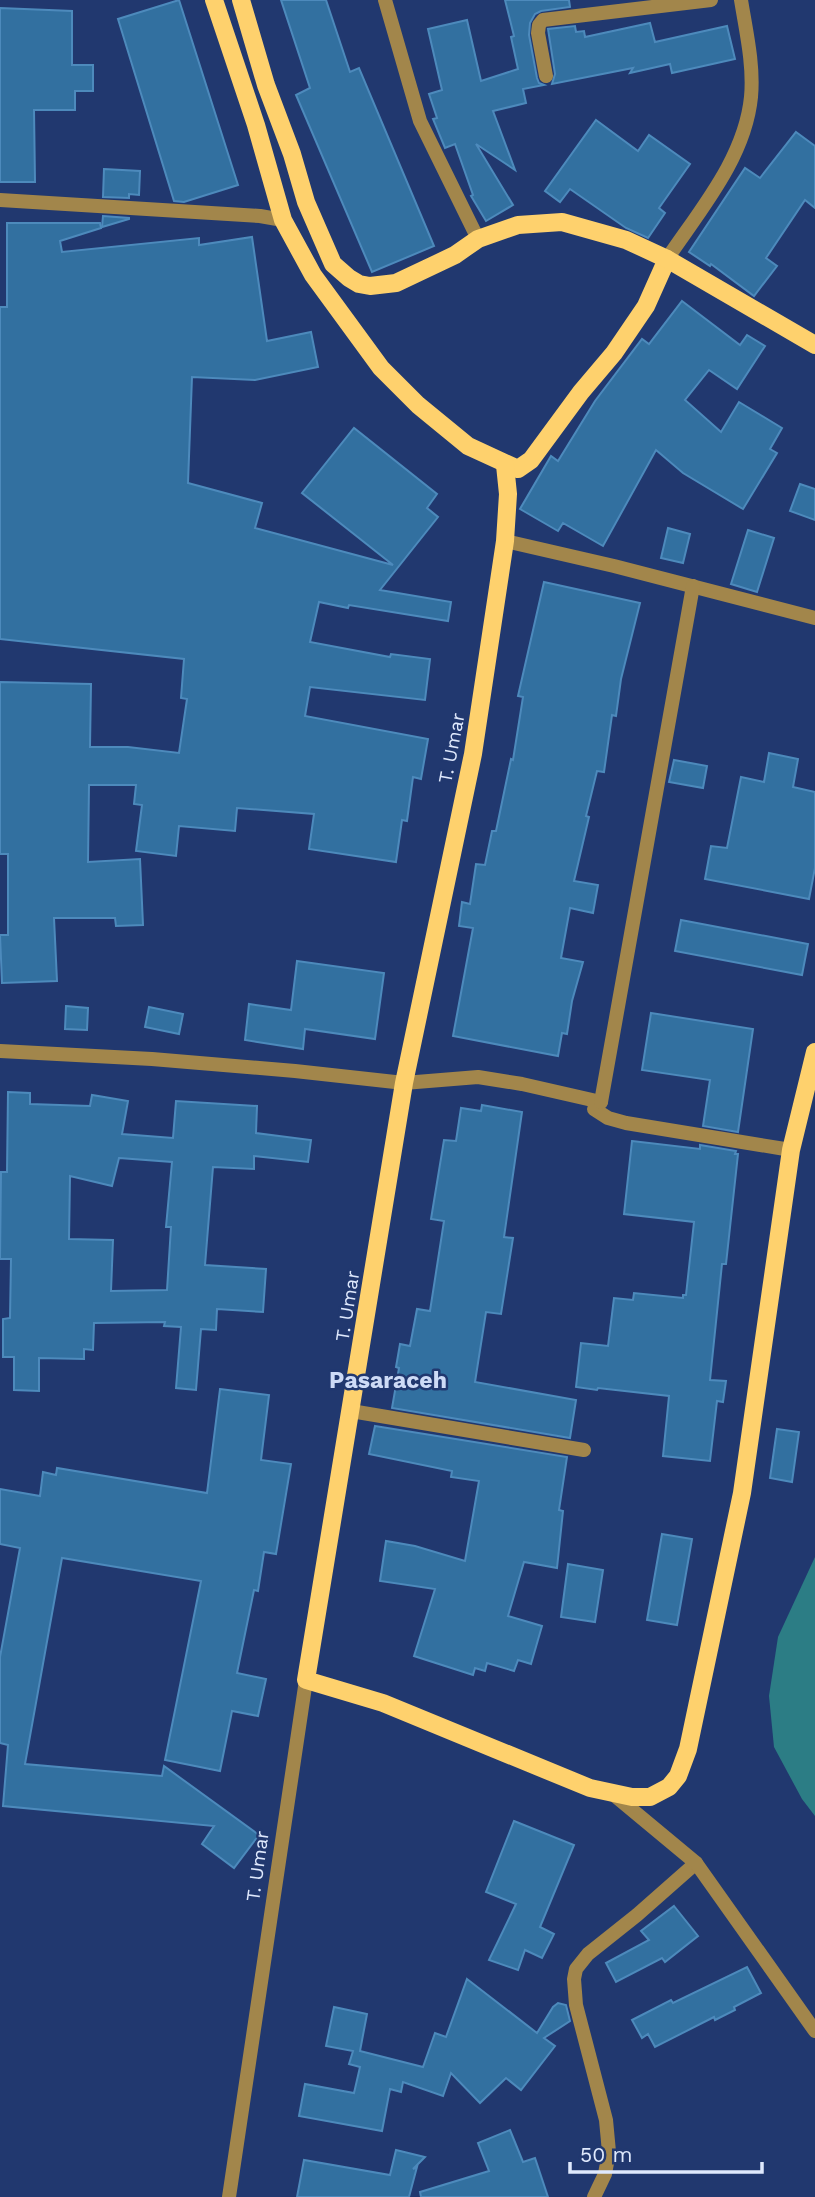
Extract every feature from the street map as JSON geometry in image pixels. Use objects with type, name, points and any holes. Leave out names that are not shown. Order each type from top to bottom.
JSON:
[{"type":"main road","points":[[214,0],[256,125],[283,220],[313,275],[381,368],[453,436],[478,452],[519,469],[531,460],[581,392],[614,353],[646,306],[667,259]]},
{"type":"main road","points":[[241,0],[266,85],[292,154],[306,202],[327,253],[341,273],[359,284],[379,286],[396,283],[478,239],[519,225],[562,222],[626,240],[667,259],[815,345]]},
{"type":"main road","name":"T. Umar","points":[[306,1680],[404,1083],[473,754],[505,541],[508,494],[505,465]]},
{"type":"main road","points":[[306,1680],[383,1703],[590,1788],[632,1797],[650,1797],[669,1787],[678,1776],[688,1749],[742,1493],[791,1150],[815,1052]]},
{"type":"street","points":[[385,0],[420,121],[478,239]]},
{"type":"street","points":[[546,76],[538,33],[543,20],[711,0]]},
{"type":"street","points":[[667,259],[702,208],[740,142],[751,98],[751,75],[741,0]]},
{"type":"street","points":[[0,200],[260,216],[283,220]]},
{"type":"street","points":[[505,541],[815,618]]},
{"type":"street","points":[[693,586],[601,1102],[594,1109],[608,1118],[626,1123],[791,1150]]},
{"type":"street","points":[[0,1051],[152,1059],[404,1083],[478,1077],[546,1088],[601,1102]]},
{"type":"street","points":[[351,1411],[584,1450]]},
{"type":"street","name":"T. Umar","points":[[229,2197],[306,1680]]},
{"type":"street","points":[[612,1793],[696,1863],[815,2031]]},
{"type":"street","points":[[594,2197],[604,2174],[608,2152],[604,2110],[576,2005],[576,1969],[588,1955],[696,1863]]},
{"type":"shaded area","points":[[815,1557],[815,1816],[802,1799],[774,1747],[769,1696],[778,1637]]},
{"type":"building","points":[[179,0],[238,185],[184,202],[174,201],[118,19]]},
{"type":"building","points":[[281,0],[326,0],[350,72],[359,68],[434,246],[372,272],[296,95],[310,88]]},
{"type":"building","points":[[505,0],[569,0],[570,7],[541,11],[535,14],[530,23],[529,35],[537,78],[539,83],[544,85],[523,89],[526,103],[493,111],[515,170],[476,144],[513,205],[486,221],[471,196],[473,195],[455,144],[445,148],[433,119],[437,118],[429,94],[442,90],[428,29],[467,20],[481,81],[518,69],[511,37],[514,36]]},
{"type":"building","points":[[0,8],[72,11],[72,65],[93,65],[93,91],[75,91],[75,110],[34,110],[35,182],[0,182]]},
{"type":"building","points":[[650,23],[655,42],[727,26],[735,59],[672,73],[670,64],[630,73],[633,68],[552,84],[555,74],[548,29],[575,26],[576,32],[584,31],[585,37]]},
{"type":"building","points":[[596,120],[638,151],[649,135],[690,164],[659,208],[665,213],[648,238],[626,228],[570,189],[560,202],[545,191]]},
{"type":"building","points":[[796,132],[815,146],[815,208],[805,200],[766,258],[777,266],[754,296],[711,264],[710,266],[689,252],[745,168],[760,178]]},
{"type":"building","points":[[104,169],[140,171],[139,195],[129,194],[129,198],[103,197]]},
{"type":"building","points":[[103,216],[129,218],[129,219],[102,227]]},
{"type":"building","points":[[7,223],[100,223],[101,228],[60,241],[62,252],[199,238],[199,245],[252,237],[267,341],[311,332],[318,367],[255,380],[192,377],[188,483],[262,503],[255,528],[393,565],[302,493],[354,428],[437,494],[427,508],[438,517],[380,590],[451,602],[448,621],[319,602],[310,642],[390,657],[391,654],[430,659],[425,700],[310,687],[305,716],[428,739],[421,779],[413,777],[407,821],[402,820],[396,862],[309,849],[314,814],[237,808],[235,831],[179,826],[176,856],[136,851],[142,805],[134,804],[136,785],[89,785],[88,862],[140,859],[143,925],[116,926],[115,918],[54,918],[57,981],[2,983],[0,935],[8,935],[8,854],[0,854],[0,682],[91,684],[90,747],[128,747],[179,753],[187,699],[181,698],[184,659],[0,639],[0,307],[7,307]]},
{"type":"building","points":[[682,301],[740,345],[747,335],[765,346],[737,389],[709,370],[685,400],[721,432],[739,402],[782,428],[770,449],[777,453],[743,509],[683,473],[656,450],[603,546],[563,523],[558,531],[520,509],[551,456],[558,461],[595,401],[642,339],[649,344]]},
{"type":"building","points":[[800,484],[815,489],[815,520],[790,511]]},
{"type":"building","points":[[668,528],[690,534],[683,563],[661,558]]},
{"type":"building","points":[[748,530],[774,538],[757,592],[731,584]]},
{"type":"building","points":[[544,582],[640,603],[621,679],[616,716],[612,715],[604,772],[597,771],[574,881],[598,885],[593,913],[570,908],[561,958],[583,962],[572,1001],[567,1034],[562,1033],[558,1056],[453,1036],[473,928],[459,926],[462,902],[470,904],[476,864],[485,865],[492,831],[496,831],[511,759],[513,760],[523,697],[518,696]]},
{"type":"building","points":[[769,753],[798,759],[793,787],[815,792],[815,868],[809,899],[705,879],[711,846],[727,848],[741,777],[764,782]]},
{"type":"building","points":[[674,760],[707,766],[703,788],[669,782]]},
{"type":"building","points":[[681,920],[808,944],[802,975],[675,951]]},
{"type":"building","points":[[297,961],[384,973],[375,1039],[305,1029],[303,1049],[245,1040],[249,1004],[291,1010]]},
{"type":"building","points":[[66,1006],[88,1008],[87,1030],[65,1029]]},
{"type":"building","points":[[149,1007],[183,1014],[179,1034],[145,1027]]},
{"type":"building","points":[[651,1013],[753,1029],[738,1132],[703,1126],[710,1080],[642,1070]]},
{"type":"building","points":[[8,1092],[30,1093],[30,1104],[90,1106],[92,1095],[128,1101],[122,1134],[173,1138],[176,1101],[257,1106],[256,1133],[311,1140],[308,1162],[254,1156],[254,1169],[213,1167],[205,1265],[266,1269],[263,1312],[217,1309],[216,1330],[201,1329],[196,1390],[176,1388],[181,1327],[164,1326],[165,1322],[94,1323],[93,1350],[84,1349],[84,1359],[39,1358],[39,1391],[14,1390],[14,1357],[3,1357],[3,1319],[10,1318],[11,1259],[0,1259],[1,1172],[7,1172]],"holes":[[[119,1158],[172,1162],[166,1227],[171,1227],[167,1290],[111,1291],[113,1240],[69,1239],[70,1176],[112,1186]]]},
{"type":"building","points":[[482,1105],[522,1112],[504,1237],[513,1238],[501,1314],[486,1312],[475,1382],[576,1400],[570,1438],[392,1408],[400,1344],[410,1346],[417,1309],[430,1311],[444,1221],[431,1219],[444,1140],[456,1141],[461,1108],[481,1111]]},
{"type":"building","points":[[632,1141],[700,1149],[700,1145],[736,1151],[735,1154],[738,1154],[726,1264],[722,1264],[710,1380],[726,1381],[723,1402],[717,1401],[710,1461],[663,1456],[669,1396],[576,1387],[581,1343],[608,1346],[614,1298],[633,1300],[634,1293],[683,1298],[683,1295],[686,1295],[694,1222],[624,1214]]},
{"type":"building","points":[[220,1389],[269,1395],[261,1460],[291,1464],[276,1554],[264,1552],[258,1591],[254,1590],[237,1673],[266,1679],[258,1716],[232,1711],[220,1771],[165,1760],[201,1581],[62,1558],[25,1764],[162,1776],[164,1766],[259,1835],[234,1868],[202,1844],[214,1826],[3,1806],[8,1745],[0,1743],[0,1657],[20,1548],[0,1544],[0,1489],[40,1496],[43,1472],[56,1475],[57,1468],[207,1493]]},
{"type":"building","points":[[375,1426],[567,1457],[559,1510],[563,1511],[557,1568],[524,1562],[508,1616],[542,1626],[531,1664],[518,1660],[514,1671],[487,1663],[485,1671],[475,1668],[473,1675],[414,1656],[435,1589],[380,1581],[386,1541],[415,1546],[465,1561],[479,1481],[451,1477],[452,1471],[369,1454]]},
{"type":"building","points":[[777,1429],[799,1432],[792,1482],[770,1478]]},
{"type":"building","points":[[662,1534],[692,1539],[677,1625],[647,1620]]},
{"type":"building","points":[[568,1564],[603,1570],[595,1622],[561,1617]]},
{"type":"building","points":[[514,1821],[574,1845],[540,1927],[554,1934],[542,1958],[525,1950],[518,1970],[489,1960],[516,1904],[486,1892]]},
{"type":"building","points":[[674,1906],[698,1936],[665,1962],[662,1958],[616,1982],[606,1963],[649,1940],[641,1931]]},
{"type":"building","points":[[747,1967],[761,1993],[734,2007],[735,2010],[715,2020],[714,2017],[655,2047],[648,2034],[642,2038],[632,2020]]},
{"type":"building","points":[[467,1979],[537,2033],[553,2007],[558,2003],[566,2005],[570,2021],[544,2038],[555,2046],[521,2090],[506,2078],[480,2103],[451,2073],[443,2096],[403,2082],[401,2092],[390,2089],[382,2131],[299,2116],[305,2084],[354,2093],[360,2067],[349,2064],[353,2051],[326,2046],[334,2007],[367,2014],[360,2051],[423,2067],[435,2033],[446,2037]]},
{"type":"building","points":[[510,2130],[523,2162],[535,2158],[548,2197],[421,2197],[420,2192],[489,2171],[478,2143]]},
{"type":"building","points":[[396,2150],[425,2157],[413,2169],[417,2167],[409,2197],[297,2197],[304,2160],[390,2175]]},
{"type":"district","name":"Pasaraceh","points":[[388,1380]]}]
